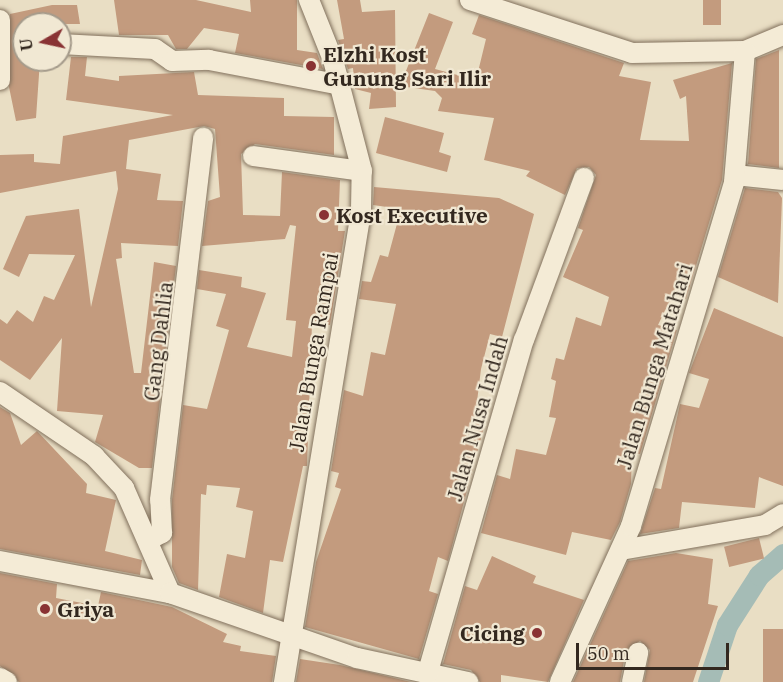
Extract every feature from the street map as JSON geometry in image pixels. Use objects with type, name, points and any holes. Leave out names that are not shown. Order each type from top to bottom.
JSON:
[{"type":"street","name":"Jalan Bunga Rampai","points":[[284,682],[289,632],[361,210],[362,171],[341,85],[309,0]]},
{"type":"street","points":[[470,0],[632,53],[745,51],[783,35]]},
{"type":"street","points":[[0,20],[0,80]]},
{"type":"street","points":[[72,45],[155,49],[172,61],[209,60],[341,85]]},
{"type":"street","name":"Jalan Bunga Matahari","points":[[561,682],[621,550],[735,175],[745,51]]},
{"type":"street","name":"Gang Dahlia","points":[[148,540],[162,533],[160,500],[203,138]]},
{"type":"street","points":[[253,156],[362,171]]},
{"type":"street","points":[[735,175],[783,180]]},
{"type":"street","name":"Jalan Nusa Indah","points":[[427,675],[543,290],[584,178]]},
{"type":"street","points":[[0,392],[106,466],[124,488],[170,593]]},
{"type":"street","points":[[621,550],[765,525],[783,514]]},
{"type":"street","points":[[0,561],[170,593],[289,632],[357,658],[427,675],[468,682]]},
{"type":"street","points":[[632,682],[638,653]]},
{"type":"street","points":[[0,678],[7,682]]},
{"type":"building","points":[[114,0],[196,0],[251,12],[250,0],[297,0],[297,50],[317,53],[323,69],[235,53],[239,34],[204,28],[187,49],[176,49],[168,35],[119,35]]},
{"type":"building","points":[[337,0],[360,0],[362,12],[395,10],[396,107],[369,109],[371,93],[355,89],[353,68],[348,69],[338,40],[344,39]]},
{"type":"building","points":[[703,0],[721,0],[721,25],[703,25]]},
{"type":"building","points":[[52,5],[77,5],[80,24],[72,24],[72,12],[19,12]]},
{"type":"building","points":[[429,13],[453,22],[435,69],[476,80],[486,39],[472,34],[479,15],[624,63],[619,76],[651,82],[640,140],[689,141],[686,96],[680,99],[673,80],[732,63],[722,180],[686,299],[673,294],[658,325],[677,330],[640,454],[632,453],[631,484],[620,522],[611,540],[572,532],[566,555],[481,533],[497,475],[510,479],[516,449],[546,455],[556,418],[549,417],[556,381],[551,379],[556,358],[564,360],[576,317],[601,326],[609,297],[563,277],[583,230],[578,228],[596,175],[589,167],[577,168],[565,195],[526,176],[530,171],[484,160],[494,118],[438,111],[442,98],[435,91],[400,86]]},
{"type":"building","points":[[10,14],[12,14],[12,72],[39,72],[36,118],[16,121],[9,87]]},
{"type":"building","points":[[779,50],[779,168],[748,164],[756,59]]},
{"type":"building","points":[[72,57],[87,57],[85,76],[119,81],[119,76],[194,72],[198,95],[284,98],[284,116],[334,117],[334,155],[255,144],[241,154],[243,215],[280,216],[282,172],[340,180],[338,231],[345,231],[330,325],[312,323],[307,466],[303,466],[283,562],[270,560],[263,613],[219,597],[227,554],[245,558],[253,511],[236,507],[240,488],[207,485],[206,495],[201,494],[198,590],[179,583],[172,567],[172,500],[183,405],[207,409],[229,330],[216,326],[226,294],[197,289],[199,270],[242,277],[241,287],[266,293],[247,347],[292,357],[296,321],[286,320],[296,226],[290,225],[285,239],[202,246],[208,201],[220,197],[215,129],[204,126],[129,140],[126,169],[161,174],[157,200],[183,201],[178,246],[121,243],[122,258],[116,259],[134,373],[141,373],[154,262],[176,266],[152,468],[139,468],[95,442],[103,415],[57,411],[62,338],[30,380],[0,360],[0,319],[7,324],[17,310],[33,322],[44,296],[54,300],[75,255],[29,254],[19,277],[3,269],[26,216],[79,209],[91,307],[118,189],[116,171],[0,193],[0,155],[34,154],[34,162],[60,164],[63,136],[173,115],[66,100],[69,72],[72,72]]},
{"type":"building","points":[[385,117],[444,133],[439,152],[451,156],[447,172],[376,153]]},
{"type":"building","points":[[374,187],[499,198],[534,214],[502,337],[490,334],[481,369],[475,418],[486,420],[448,561],[438,557],[429,591],[438,594],[419,659],[305,627],[316,562],[341,489],[335,487],[339,473],[331,471],[344,390],[363,396],[371,352],[385,355],[396,304],[359,299],[362,281],[371,282],[380,255],[388,257],[401,209],[373,205]]},
{"type":"building","points":[[745,188],[778,192],[782,198],[778,303],[718,277]]},
{"type":"building","points":[[714,308],[783,337],[783,486],[759,477],[755,508],[682,502],[679,528],[640,534],[655,488],[661,489],[680,404],[699,408],[709,379],[689,373]]},
{"type":"building","points":[[0,407],[10,413],[21,445],[37,431],[87,484],[86,493],[116,500],[105,551],[142,560],[140,575],[0,549]]},
{"type":"building","points":[[759,538],[764,558],[729,567],[724,547]]},
{"type":"building","points":[[676,553],[713,559],[708,604],[718,606],[693,682],[644,682],[650,650],[640,641],[626,650],[620,682],[573,682],[628,561]]},
{"type":"building","points":[[492,556],[536,576],[533,583],[584,600],[548,682],[501,675],[501,682],[480,682],[471,670],[443,664],[465,586],[477,590]]},
{"type":"building","points":[[0,573],[57,584],[56,598],[98,606],[101,592],[172,607],[227,634],[223,642],[241,646],[240,651],[276,656],[272,682],[19,682],[0,666]]},
{"type":"building","points":[[763,629],[783,629],[783,682],[763,682]]},
{"type":"building","points":[[300,659],[340,665],[411,682],[296,682]]},
{"type":"waterway","points":[[708,682],[727,625],[759,575],[783,554]]},
{"type":"place","name":"Elzhi Kost Gunung Sari Ilir","points":[[311,66]]},
{"type":"place","name":"Kost Executive","points":[[324,215]]},
{"type":"place","name":"Griya","points":[[45,609]]},
{"type":"place","name":"Cicing","points":[[537,633]]}]
